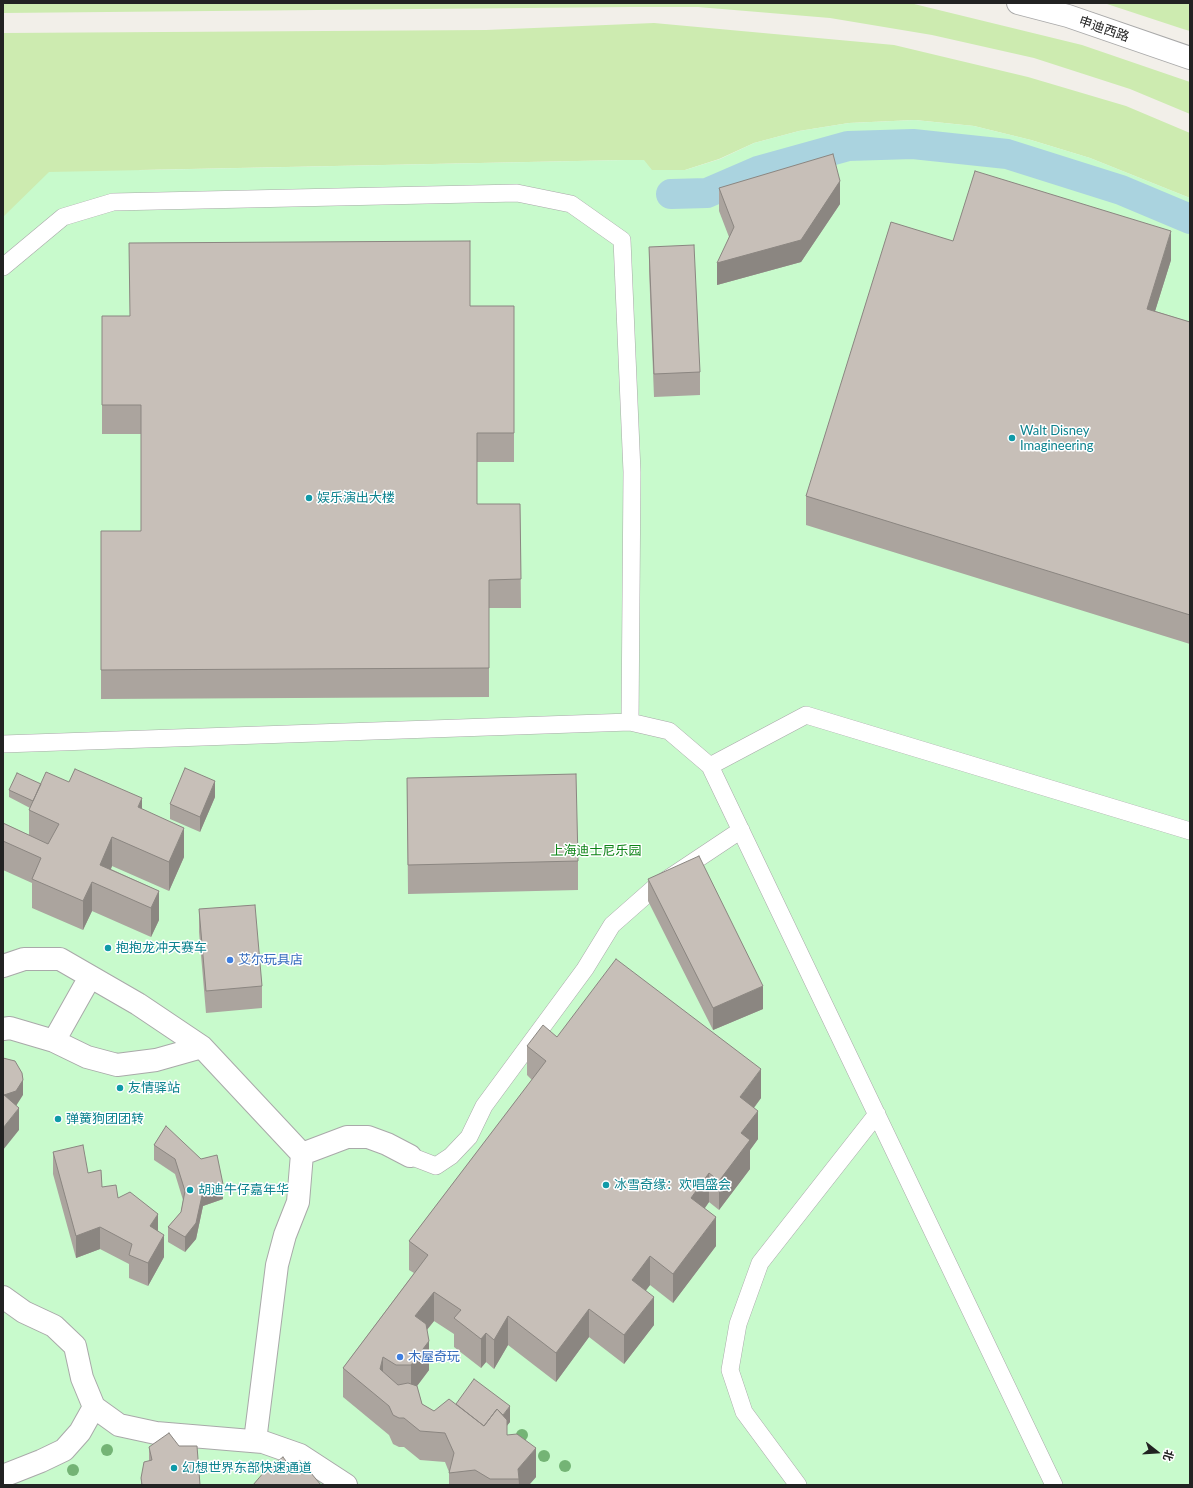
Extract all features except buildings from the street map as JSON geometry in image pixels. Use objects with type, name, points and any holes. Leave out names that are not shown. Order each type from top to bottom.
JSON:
[{"type":"street","name":"申迪西路","points":[[1018,3],[1068,16],[1190,58]]},
{"type":"street","points":[[3,966],[24,958],[60,959],[138,1004],[202,1047],[302,1154],[298,1202],[285,1235],[276,1264],[256,1441]]},
{"type":"street","points":[[54,1041],[90,977]]},
{"type":"street","points":[[3,1029],[10,1028],[54,1041],[87,1057],[117,1065],[156,1060],[202,1047]]},
{"type":"street","points":[[302,1154],[347,1137],[368,1137],[387,1144],[410,1156]]},
{"type":"street","points":[[3,1297],[24,1312],[54,1326],[75,1346],[82,1378],[94,1407],[119,1425],[156,1433],[256,1441],[300,1455],[346,1485]]},
{"type":"street","points":[[3,1476],[41,1462],[64,1450],[80,1432],[94,1407]]},
{"type":"lane","points":[[3,267],[63,217],[113,202],[517,193],[571,204],[622,240],[632,472],[630,722]]},
{"type":"lane","points":[[710,766],[806,715],[1190,831]]},
{"type":"lane","points":[[3,744],[630,722],[669,731],[710,766],[1054,1485]]},
{"type":"lane","points":[[410,1156],[436,1166],[451,1156],[469,1137],[484,1106],[585,969],[612,926],[654,888],[741,830]]},
{"type":"lane","points":[[798,1485],[744,1412],[730,1370],[738,1324],[760,1263],[877,1114]]},
{"type":"green space","points":[[3,3],[910,3],[1082,45],[1190,82],[1190,114],[1130,89],[1034,58],[932,35],[830,18],[698,7],[3,13]]},
{"type":"green space","points":[[1104,3],[1190,3],[1190,31],[1183,29]]},
{"type":"green space","points":[[654,23],[894,45],[1028,77],[1126,106],[1190,133],[1190,198],[1090,158],[1031,140],[974,126],[915,120],[849,123],[799,131],[754,143],[719,159],[685,170],[651,170],[643,160],[625,160],[140,170],[3,251],[3,33],[486,30]]},
{"type":"green space","name":"上海迪士尼乐园","points":[[915,120],[974,126],[1031,140],[1090,158],[1190,198],[1190,1485],[3,1485],[3,217],[49,172],[625,160],[644,160],[652,170],[685,170],[720,159],[754,143],[799,131],[849,123]]},
{"type":"waterway","points":[[671,194],[707,193],[758,171],[848,146],[913,144],[1007,154],[1121,190],[1190,219]]},
{"type":"place","name":"Walt Disney Imagineering","points":[[1012,438]]},
{"type":"place","name":"娱乐演出大楼","points":[[309,498]]},
{"type":"place","name":"抱抱龙冲天赛车","points":[[108,948]]},
{"type":"place","name":"艾尔玩具店","points":[[230,960]]},
{"type":"place","name":"友情驿站","points":[[120,1088]]},
{"type":"place","name":"弹簧狗团团转","points":[[58,1119]]},
{"type":"place","name":"冰雪奇缘：欢唱盛会","points":[[606,1185]]},
{"type":"place","name":"胡迪牛仔嘉年华","points":[[190,1190]]},
{"type":"place","name":"木屋奇玩","points":[[400,1357]]},
{"type":"place","name":"幻想世界东部快速通道","points":[[174,1468]]}]
